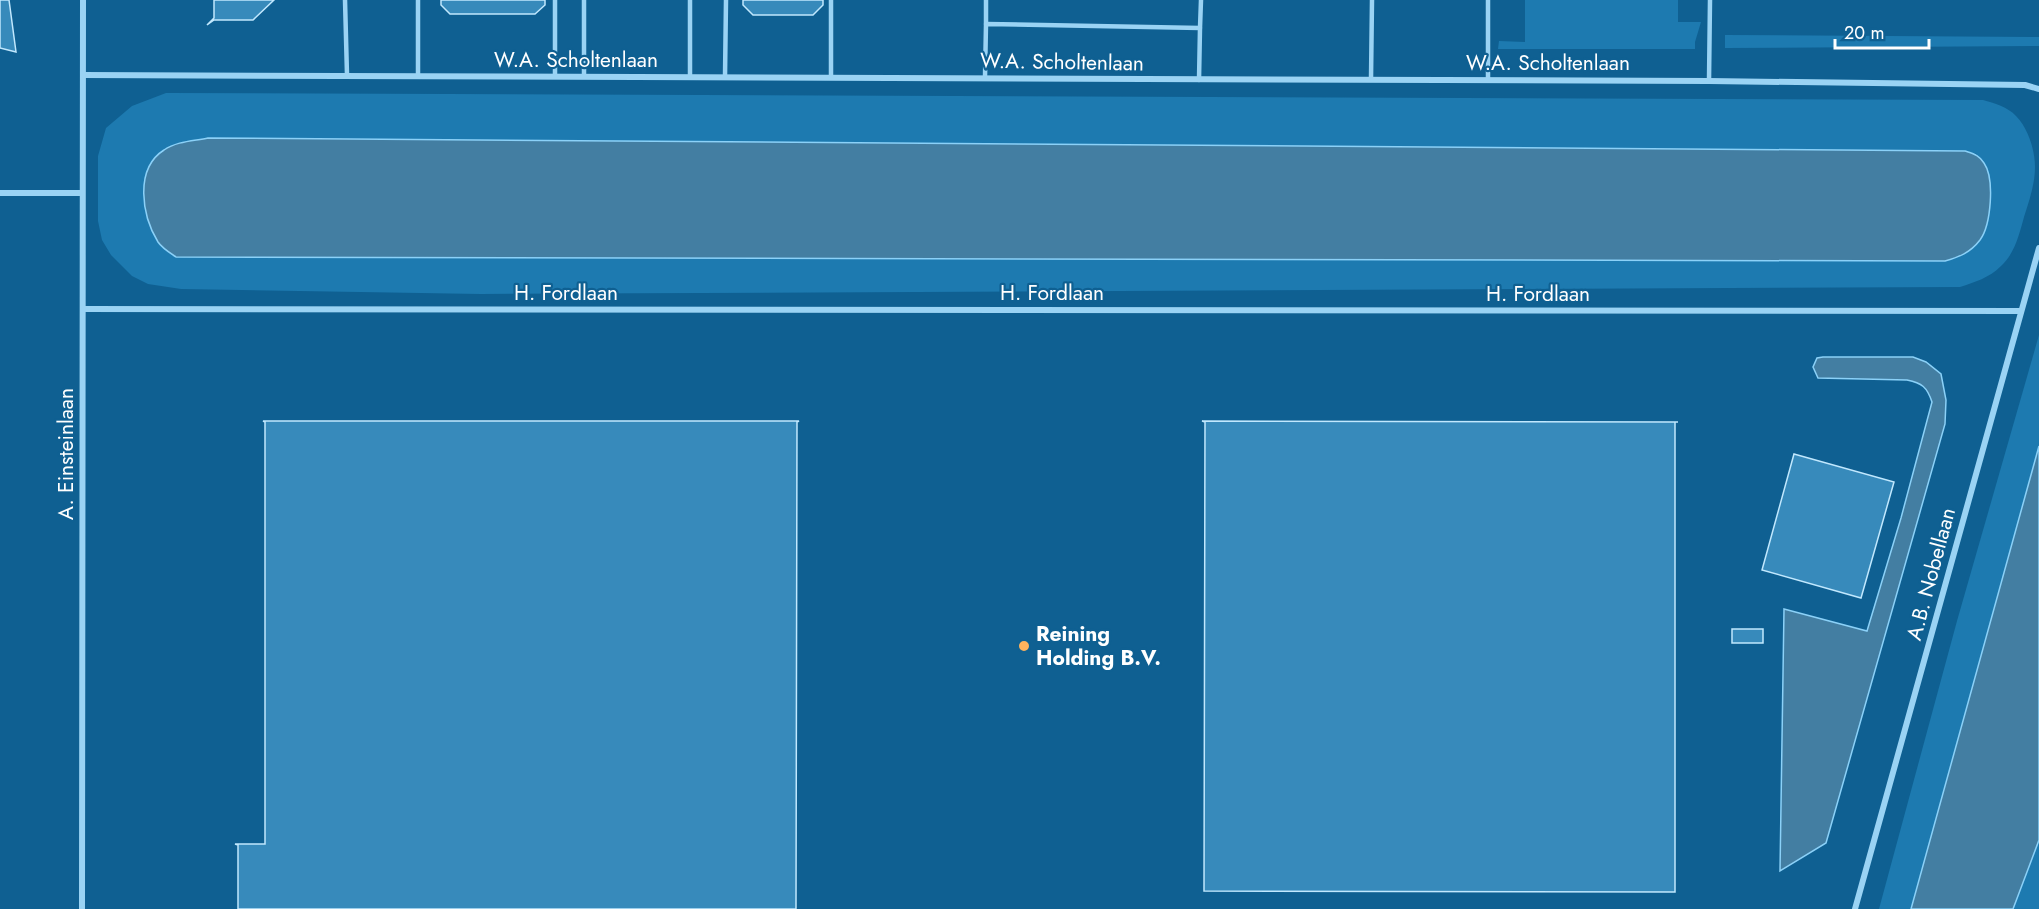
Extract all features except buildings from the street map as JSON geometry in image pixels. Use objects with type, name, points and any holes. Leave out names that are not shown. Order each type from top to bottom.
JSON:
[{"type":"street","name":"A. Einsteinlaan","points":[[82,0],[82,909]]},
{"type":"street","name":"W.A. Scholtenlaan","points":[[83,75],[1709,81],[2025,85],[2039,89]]},
{"type":"street","points":[[0,193],[82,193]]},
{"type":"street","name":"A.B. Nobellaan","points":[[1855,909],[2039,248]]},
{"type":"street","name":"H. Fordlaan","points":[[83,309],[2020,311]]},
{"type":"lane","points":[[345,0],[347,75]]},
{"type":"lane","points":[[418,0],[418,75]]},
{"type":"lane","points":[[555,0],[555,76]]},
{"type":"lane","points":[[584,0],[584,76]]},
{"type":"lane","points":[[690,0],[690,77]]},
{"type":"lane","points":[[725,77],[726,0]]},
{"type":"lane","points":[[831,0],[831,77]]},
{"type":"lane","points":[[985,77],[986,0]]},
{"type":"lane","points":[[1199,80],[1201,0]]},
{"type":"lane","points":[[1371,79],[1372,0]]},
{"type":"lane","points":[[1488,0],[1488,80]]},
{"type":"lane","points":[[1709,81],[1710,0]]},
{"type":"lane","points":[[986,24],[1200,28]]},
{"type":"shaded area","points":[[1525,0],[1678,0],[1678,22],[1701,22],[1695,49],[1498,49],[1499,41],[1525,42]]},
{"type":"shaded area","points":[[1725,35],[2039,37],[2039,46],[1725,48]]},
{"type":"shaded area","points":[[166,93],[1983,100],[2005,108],[2020,121],[2030,140],[2035,167],[2030,199],[2010,255],[1992,274],[1960,287],[481,294],[181,289],[148,284],[132,276],[111,255],[102,240],[98,221],[98,156],[106,128],[132,106]],"holes":[[[208,138],[1965,151],[1977,154],[1945,261],[1875,260],[152,162],[171,147]]]},
{"type":"shaded area","points":[[208,138],[1965,151],[1978,156],[1984,163],[1990,180],[1990,202],[1987,224],[1980,240],[1964,254],[1945,261],[176,257],[160,244],[148,219],[144,193],[148,169],[154,158],[169,147]]},
{"type":"shaded area","points":[[2039,335],[2039,446],[1911,909],[1879,909],[1957,621]]},
{"type":"shaded area","points":[[1913,357],[1926,362],[1941,374],[1946,400],[1945,424],[1826,843],[1780,871],[1784,609],[1867,631],[1901,518],[1932,402],[1923,386],[1907,380],[1818,378],[1813,367],[1817,358]]},
{"type":"shaded area","points":[[2039,446],[2039,840],[2013,909],[1911,909]]},
{"type":"shaded area","points":[[2039,840],[2039,909],[2013,909]]},
{"type":"place","name":"Reining Holding B.V.","points":[[1024,646]]}]
